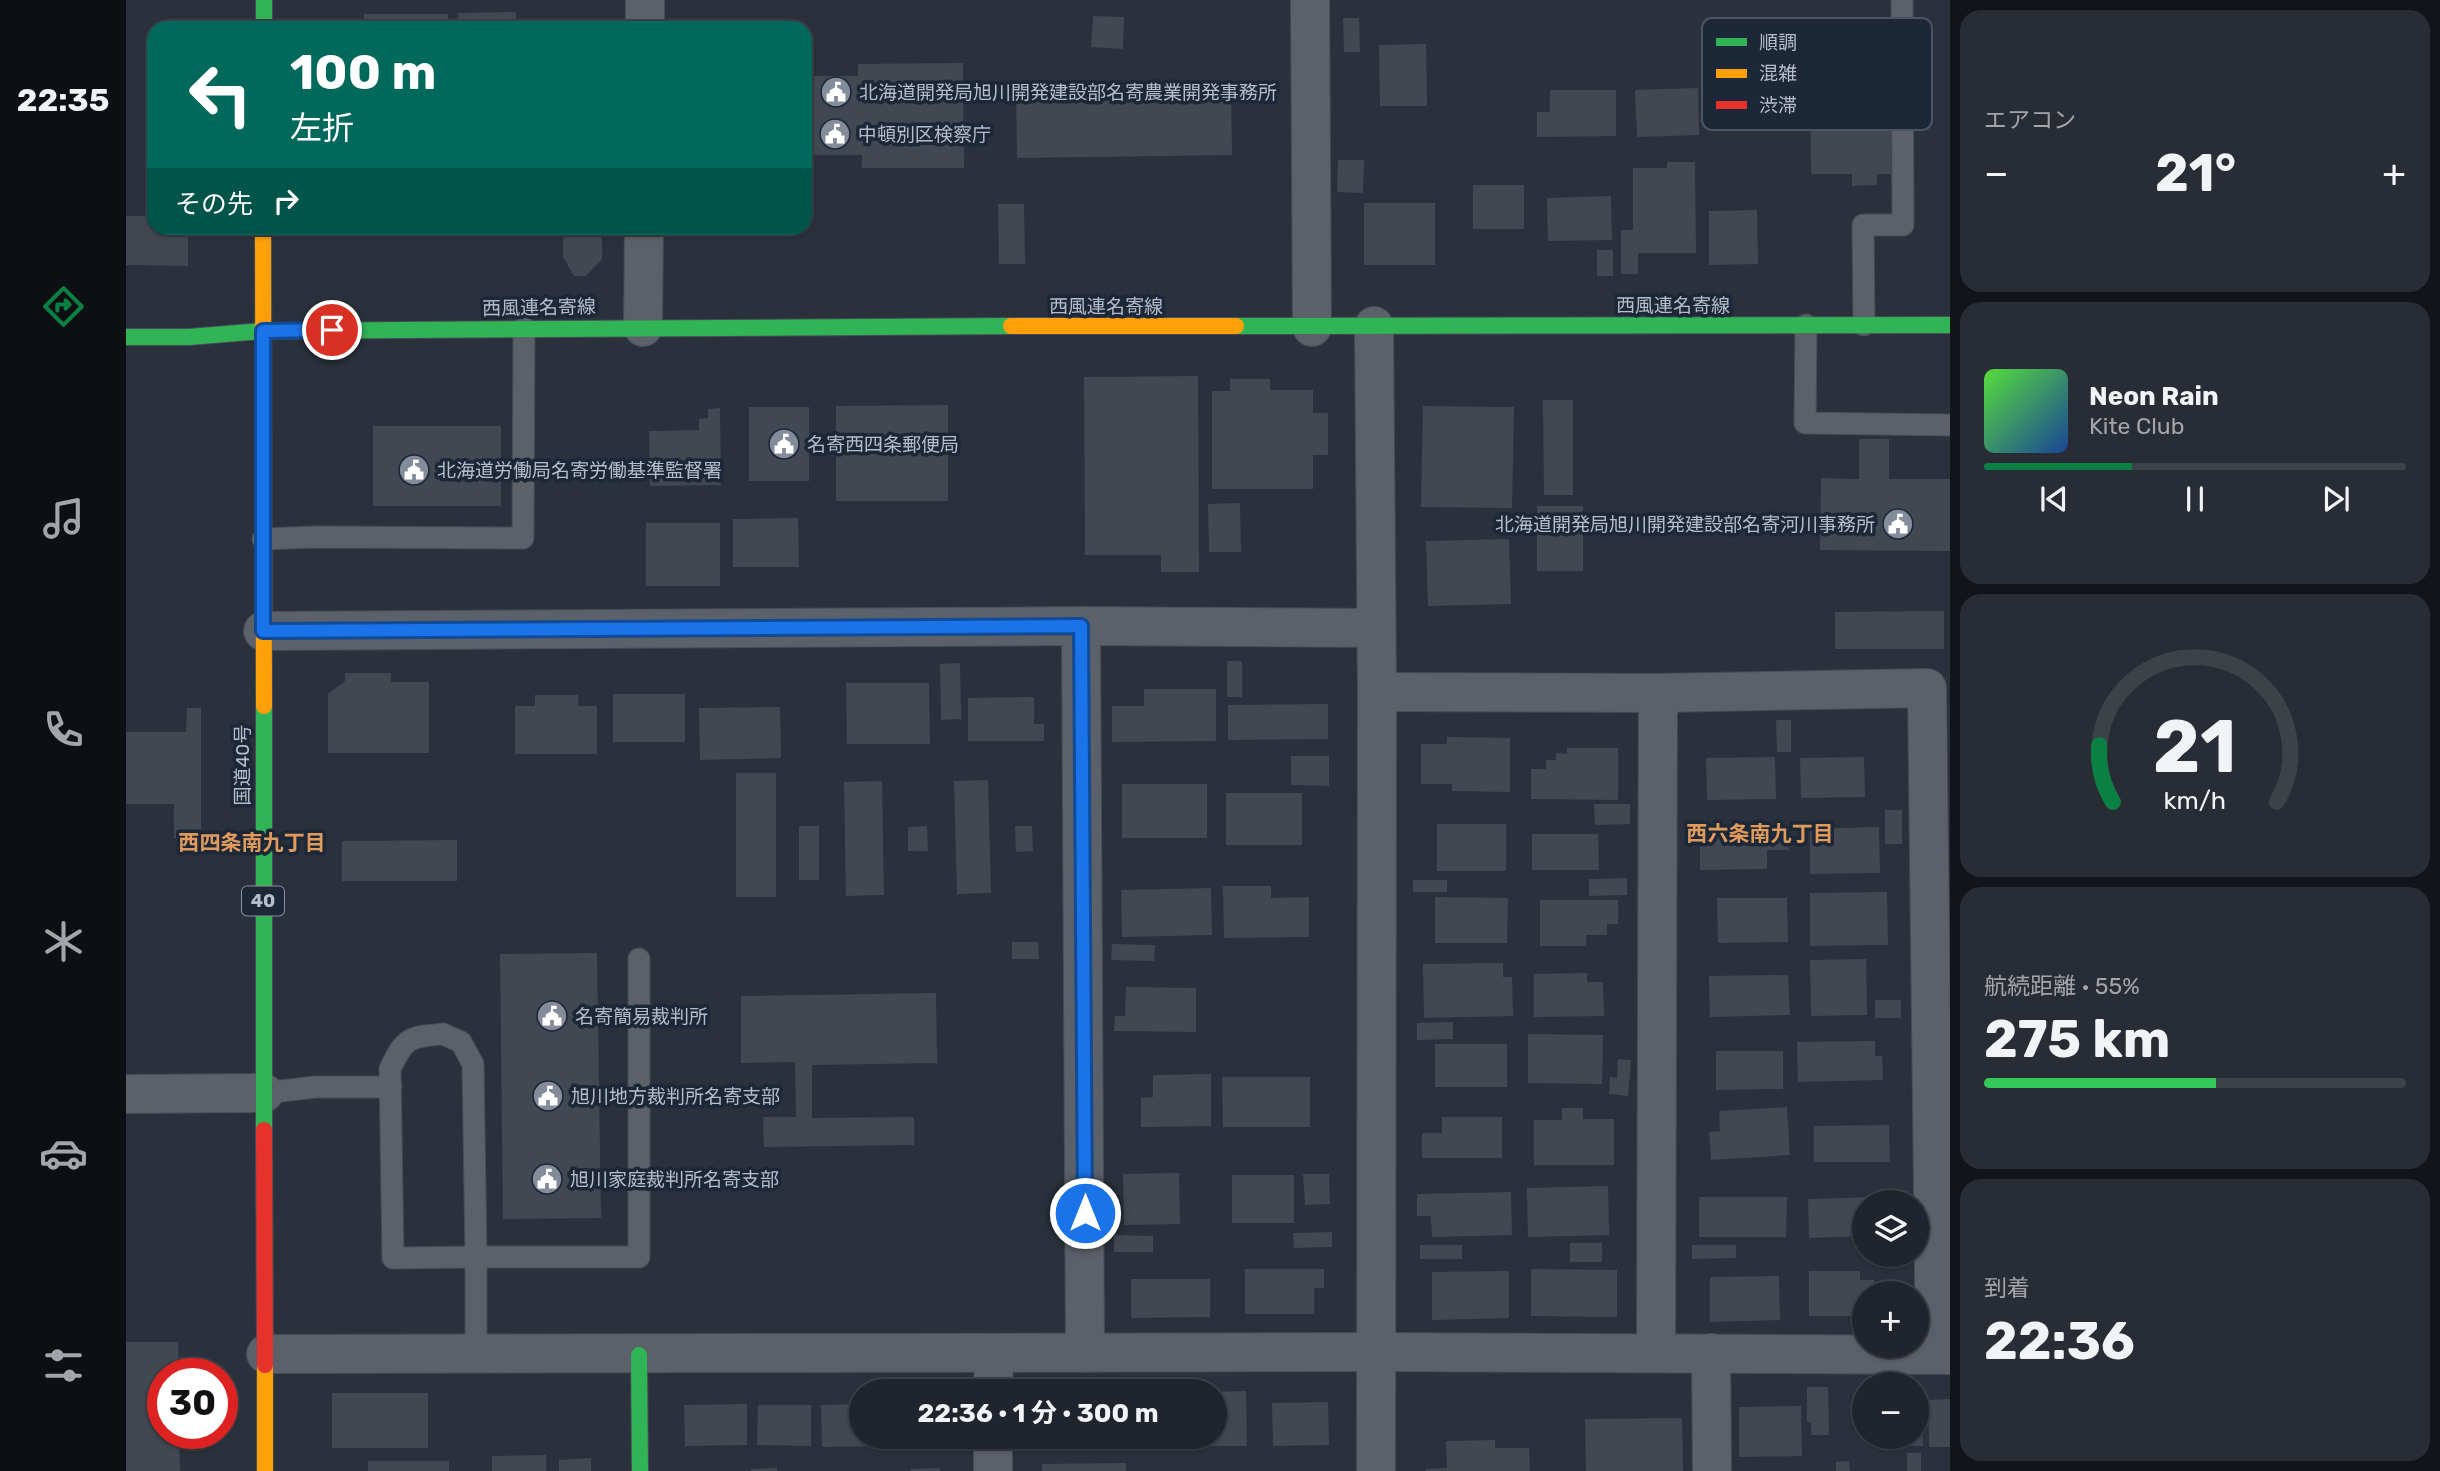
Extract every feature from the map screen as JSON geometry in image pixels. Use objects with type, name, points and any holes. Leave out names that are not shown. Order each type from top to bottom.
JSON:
[{"type":"main road","points":[[264,0],[264,21]]},
{"type":"main road","name":"国道40号","points":[[263,235],[265,1471]]},
{"type":"main road","name":"西風連名寄線","points":[[126,337],[189,337],[263,331],[643,327],[1950,325]]},
{"type":"main road","points":[[639,1355],[640,1471]]},
{"type":"street","points":[[645,0],[645,21]]},
{"type":"street","points":[[1310,0],[1312,327]]},
{"type":"street","points":[[643,327],[644,235]]},
{"type":"street","points":[[1374,326],[1377,692],[1376,1471]]},
{"type":"street","points":[[263,631],[1081,626],[1376,628]]},
{"type":"street","points":[[1081,626],[1086,1353]]},
{"type":"street","points":[[266,1354],[1942,1354],[1927,688],[1658,693],[1377,692]]},
{"type":"street","points":[[1656,1353],[1658,693]]},
{"type":"street","points":[[126,1094],[264,1093]]},
{"type":"street","points":[[993,1353],[993,1379]]},
{"type":"street","points":[[1711,1353],[1712,1471]]},
{"type":"street","points":[[993,1449],[993,1471]]},
{"type":"lane","points":[[1902,0],[1902,18]]},
{"type":"lane","points":[[1864,325],[1863,225],[1903,225],[1903,130]]},
{"type":"lane","points":[[1806,325],[1805,424],[1950,425]]},
{"type":"lane","points":[[263,539],[523,538],[524,328]]},
{"type":"lane","points":[[476,1356],[476,1257],[473,1064],[461,1042],[443,1034],[416,1036],[401,1046],[390,1069],[393,1258],[476,1257],[639,1257],[639,959]]},
{"type":"lane","points":[[264,1093],[314,1087],[391,1087]]},
{"type":"building","points":[[516,12],[516,21],[459,21],[458,13]]},
{"type":"building","points":[[364,14],[448,14],[448,21],[364,21]]},
{"type":"building","points":[[1093,16],[1124,17],[1123,49],[1091,47]]},
{"type":"building","points":[[1343,18],[1359,18],[1360,52],[1344,52]]},
{"type":"building","points":[[1426,44],[1427,106],[1380,106],[1379,45]]},
{"type":"building","points":[[963,63],[964,168],[862,168],[862,155],[812,155],[812,76],[858,76],[858,64]]},
{"type":"building","points":[[1231,83],[1232,155],[1017,158],[1016,87]]},
{"type":"building","points":[[1698,88],[1699,135],[1637,137],[1635,90]]},
{"type":"building","points":[[1550,90],[1616,90],[1616,136],[1537,137],[1537,112],[1550,112]]},
{"type":"building","points":[[1811,130],[1891,130],[1891,174],[1877,174],[1877,185],[1852,186],[1852,174],[1811,174]]},
{"type":"building","points":[[1338,160],[1364,160],[1363,193],[1337,192]]},
{"type":"building","points":[[1667,162],[1695,162],[1696,253],[1638,253],[1638,274],[1621,274],[1621,230],[1633,230],[1633,168],[1667,168]]},
{"type":"building","points":[[1473,185],[1524,185],[1524,229],[1473,229]]},
{"type":"building","points":[[1611,196],[1612,240],[1548,241],[1547,198]]},
{"type":"building","points":[[1364,203],[1435,203],[1435,265],[1364,265]]},
{"type":"building","points":[[998,204],[1024,204],[1025,264],[999,264]]},
{"type":"building","points":[[1757,210],[1758,264],[1709,265],[1709,211]]},
{"type":"building","points":[[126,216],[147,216],[147,235],[188,235],[188,266],[126,265]]},
{"type":"building","points":[[441,235],[463,235],[461,237]]},
{"type":"building","points":[[563,235],[602,235],[602,259],[586,276],[574,276],[563,257]]},
{"type":"building","points":[[1597,250],[1613,250],[1613,276],[1597,276]]},
{"type":"building","points":[[1198,376],[1199,572],[1161,572],[1161,555],[1085,555],[1084,377]]},
{"type":"building","points":[[1230,379],[1270,379],[1270,390],[1313,390],[1313,413],[1328,413],[1328,455],[1313,455],[1313,489],[1212,489],[1212,391],[1230,391]]},
{"type":"building","points":[[1543,400],[1573,400],[1573,495],[1544,495]]},
{"type":"building","points":[[948,405],[948,501],[836,501],[836,406]]},
{"type":"building","points":[[1423,406],[1514,407],[1512,508],[1421,507]]},
{"type":"building","points":[[749,407],[809,407],[809,481],[749,481]]},
{"type":"building","points":[[720,408],[721,485],[650,486],[649,431],[699,430],[699,419],[708,418],[708,409]]},
{"type":"building","points":[[373,426],[501,426],[501,506],[373,506]]},
{"type":"building","points":[[1859,439],[1889,439],[1889,479],[1950,479],[1950,551],[1820,550],[1821,478],[1859,479]]},
{"type":"building","points":[[1240,503],[1241,552],[1209,552],[1208,504]]},
{"type":"building","points":[[1537,506],[1583,506],[1583,571],[1537,571]]},
{"type":"building","points":[[798,518],[799,567],[733,567],[733,519]]},
{"type":"building","points":[[646,523],[720,523],[720,586],[646,586]]},
{"type":"building","points":[[1509,539],[1511,604],[1428,606],[1426,541]]},
{"type":"building","points":[[1944,611],[1944,649],[1835,649],[1835,612]]},
{"type":"building","points":[[1227,661],[1242,661],[1242,697],[1227,697]]},
{"type":"building","points":[[960,663],[961,719],[941,720],[940,664]]},
{"type":"building","points":[[345,673],[391,673],[391,682],[429,682],[429,753],[328,753],[328,694],[345,681]]},
{"type":"building","points":[[846,683],[929,683],[930,744],[847,744]]},
{"type":"building","points":[[1144,689],[1216,689],[1216,741],[1112,742],[1112,706],[1144,706]]},
{"type":"building","points":[[613,694],[685,694],[685,742],[613,742]]},
{"type":"building","points":[[535,695],[578,695],[578,706],[597,706],[597,754],[515,754],[515,706],[535,706]]},
{"type":"building","points":[[1034,697],[1034,724],[1044,724],[1044,741],[968,741],[968,698]]},
{"type":"building","points":[[1328,704],[1328,739],[1228,740],[1228,705]]},
{"type":"building","points":[[780,707],[781,758],[700,760],[699,708]]},
{"type":"building","points":[[187,708],[201,708],[201,838],[174,838],[174,804],[126,804],[126,732],[186,732]]},
{"type":"building","points":[[1776,720],[1791,720],[1791,752],[1777,752]]},
{"type":"building","points":[[1447,737],[1510,738],[1510,792],[1452,791],[1452,784],[1421,784],[1421,744],[1447,744]]},
{"type":"building","points":[[1567,748],[1618,748],[1618,800],[1531,799],[1531,769],[1546,769],[1546,760],[1556,760],[1556,753],[1567,754]]},
{"type":"building","points":[[1291,756],[1329,756],[1329,786],[1291,785]]},
{"type":"building","points":[[1775,757],[1776,799],[1707,800],[1706,758]]},
{"type":"building","points":[[1864,757],[1865,797],[1801,798],[1800,758]]},
{"type":"building","points":[[736,773],[776,773],[776,897],[736,897]]},
{"type":"building","points":[[988,780],[991,893],[957,894],[954,781]]},
{"type":"building","points":[[882,781],[884,895],[846,896],[844,782]]},
{"type":"building","points":[[1122,784],[1207,784],[1207,838],[1122,838]]},
{"type":"building","points":[[1226,793],[1302,793],[1302,845],[1226,845]]},
{"type":"building","points":[[1594,804],[1630,804],[1630,824],[1595,825]]},
{"type":"building","points":[[1885,810],[1902,810],[1902,844],[1885,844]]},
{"type":"building","points":[[1437,824],[1506,824],[1506,871],[1437,871]]},
{"type":"building","points":[[1789,825],[1789,850],[1767,850],[1767,869],[1700,870],[1700,827]]},
{"type":"building","points":[[799,826],[819,826],[819,880],[799,880]]},
{"type":"building","points":[[927,826],[928,851],[908,851],[908,827]]},
{"type":"building","points":[[1015,826],[1032,826],[1033,851],[1016,852]]},
{"type":"building","points":[[1879,827],[1880,873],[1810,874],[1810,829]]},
{"type":"building","points":[[1532,834],[1598,834],[1599,870],[1532,870]]},
{"type":"building","points":[[457,840],[457,881],[342,881],[342,841]]},
{"type":"building","points":[[1627,878],[1627,895],[1589,896],[1589,879]]},
{"type":"building","points":[[1413,880],[1447,880],[1447,892],[1413,892]]},
{"type":"building","points":[[1223,886],[1271,886],[1271,898],[1309,897],[1309,937],[1224,938]]},
{"type":"building","points":[[1211,888],[1212,935],[1122,937],[1121,890]]},
{"type":"building","points":[[1887,892],[1888,945],[1810,946],[1810,893]]},
{"type":"building","points":[[1435,897],[1508,898],[1507,943],[1435,943]]},
{"type":"building","points":[[1717,898],[1787,898],[1788,942],[1718,943]]},
{"type":"building","points":[[1540,900],[1618,900],[1618,924],[1607,924],[1607,935],[1586,935],[1586,946],[1540,946]]},
{"type":"building","points":[[1012,942],[1038,942],[1039,959],[1012,959]]},
{"type":"building","points":[[1112,944],[1155,945],[1154,961],[1111,960]]},
{"type":"building","points":[[597,953],[601,1218],[503,1219],[500,954]]},
{"type":"building","points":[[1866,959],[1867,1015],[1811,1016],[1810,960]]},
{"type":"building","points":[[1503,963],[1503,977],[1512,977],[1513,1016],[1424,1018],[1423,964]]},
{"type":"building","points":[[1587,973],[1587,982],[1603,982],[1604,1016],[1534,1017],[1534,974]]},
{"type":"building","points":[[1788,975],[1790,1015],[1710,1017],[1709,976]]},
{"type":"building","points":[[1126,987],[1196,988],[1196,1032],[1114,1031],[1115,1016],[1125,1016]]},
{"type":"building","points":[[936,993],[937,1063],[812,1065],[812,1118],[914,1117],[914,1145],[764,1147],[763,1117],[796,1117],[795,1062],[741,1063],[741,996]]},
{"type":"building","points":[[1875,1000],[1901,1000],[1901,1018],[1875,1018]]},
{"type":"building","points":[[1453,1022],[1453,1039],[1417,1040],[1417,1023]]},
{"type":"building","points":[[1528,1034],[1603,1035],[1602,1084],[1528,1083]]},
{"type":"building","points":[[1875,1041],[1875,1056],[1882,1056],[1883,1080],[1798,1082],[1797,1042]]},
{"type":"building","points":[[1435,1044],[1507,1044],[1507,1087],[1435,1087]]},
{"type":"building","points":[[1716,1051],[1783,1051],[1783,1089],[1716,1090]]},
{"type":"building","points":[[1618,1059],[1631,1060],[1628,1096],[1609,1094],[1610,1077],[1617,1078]]},
{"type":"building","points":[[1211,1074],[1211,1126],[1141,1127],[1141,1098],[1153,1097],[1153,1075]]},
{"type":"building","points":[[1222,1077],[1310,1077],[1310,1127],[1223,1127]]},
{"type":"building","points":[[1787,1107],[1790,1155],[1711,1160],[1709,1132],[1720,1131],[1719,1111]]},
{"type":"building","points":[[1562,1108],[1583,1108],[1583,1119],[1614,1119],[1614,1165],[1534,1165],[1534,1120],[1562,1120]]},
{"type":"building","points":[[1442,1117],[1502,1117],[1502,1158],[1422,1158],[1422,1133],[1442,1133]]},
{"type":"building","points":[[1889,1125],[1890,1162],[1814,1162],[1814,1126]]},
{"type":"building","points":[[1179,1173],[1180,1224],[1124,1225],[1123,1174]]},
{"type":"building","points":[[1303,1174],[1329,1174],[1330,1204],[1305,1205]]},
{"type":"building","points":[[1232,1175],[1294,1175],[1294,1223],[1232,1223]]},
{"type":"building","points":[[1608,1186],[1609,1235],[1528,1237],[1527,1188]]},
{"type":"building","points":[[1511,1192],[1512,1235],[1432,1237],[1431,1216],[1417,1216],[1417,1194]]},
{"type":"building","points":[[1699,1197],[1787,1197],[1786,1237],[1699,1237]]},
{"type":"building","points":[[1852,1198],[1852,1236],[1809,1238],[1808,1199]]},
{"type":"building","points":[[1332,1232],[1332,1247],[1294,1248],[1293,1233]]},
{"type":"building","points":[[1114,1235],[1153,1236],[1153,1252],[1114,1252]]},
{"type":"building","points":[[1570,1243],[1602,1243],[1602,1262],[1570,1262]]},
{"type":"building","points":[[1420,1245],[1462,1245],[1462,1259],[1420,1259]]},
{"type":"building","points":[[1692,1245],[1736,1245],[1736,1258],[1692,1259]]},
{"type":"building","points":[[1245,1269],[1324,1269],[1324,1288],[1314,1288],[1314,1314],[1245,1314]]},
{"type":"building","points":[[1531,1269],[1617,1270],[1617,1317],[1531,1316]]},
{"type":"building","points":[[1509,1271],[1509,1318],[1432,1320],[1432,1272]]},
{"type":"building","points":[[1809,1271],[1860,1271],[1860,1280],[1874,1280],[1852,1281],[1852,1316],[1809,1316]]},
{"type":"building","points":[[1779,1276],[1780,1320],[1710,1322],[1710,1277]]},
{"type":"building","points":[[1131,1279],[1210,1279],[1210,1317],[1131,1318]]},
{"type":"building","points":[[126,1342],[178,1342],[178,1358],[147,1358],[147,1449],[179,1449],[180,1471],[126,1471]]},
{"type":"building","points":[[1807,1387],[1828,1387],[1829,1435],[1811,1435],[1811,1422],[1807,1422]]},
{"type":"building","points":[[1246,1391],[1247,1446],[1227,1446],[1227,1392]]},
{"type":"building","points":[[332,1393],[428,1393],[428,1448],[332,1448]]},
{"type":"building","points":[[1950,1399],[1950,1447],[1929,1447],[1929,1400]]},
{"type":"building","points":[[1328,1402],[1329,1445],[1273,1446],[1272,1403]]},
{"type":"building","points":[[747,1404],[747,1445],[685,1446],[684,1405]]},
{"type":"building","points":[[849,1404],[849,1447],[822,1447],[821,1405]]},
{"type":"building","points":[[758,1405],[811,1405],[811,1446],[757,1445]]},
{"type":"building","points":[[1801,1406],[1802,1456],[1739,1457],[1739,1407]]},
{"type":"building","points":[[1682,1418],[1683,1471],[1586,1471],[1585,1419]]},
{"type":"building","points":[[1495,1440],[1495,1448],[1529,1448],[1530,1471],[1426,1471],[1447,1468],[1446,1441]]},
{"type":"building","points":[[1907,1453],[1921,1453],[1921,1471],[1907,1471]]},
{"type":"building","points":[[546,1455],[546,1471],[492,1471],[492,1456]]},
{"type":"building","points":[[591,1458],[591,1471],[559,1471],[559,1460]]},
{"type":"building","points":[[368,1461],[449,1461],[449,1471],[368,1471]]},
{"type":"building","points":[[1849,1461],[1850,1471],[1836,1471],[1836,1462]]},
{"type":"building","points":[[1126,1463],[1126,1471],[1042,1471],[1042,1464]]},
{"type":"building","points":[[777,1468],[777,1471],[751,1471],[751,1469]]},
{"type":"building","points":[[940,1468],[940,1471],[910,1471],[910,1469]]},
{"type":"traffic: fast","points":[[264,0],[264,21]]},
{"type":"traffic: fast","points":[[1236,326],[1950,325]]},
{"type":"traffic: fast","points":[[126,337],[189,337],[263,331],[1011,326]]},
{"type":"traffic: fast","points":[[264,706],[264,1130]]},
{"type":"traffic: fast","points":[[639,1355],[640,1471]]},
{"type":"traffic: slow","points":[[263,235],[264,706]]},
{"type":"traffic: slow","points":[[1011,326],[1236,326]]},
{"type":"traffic: slow","points":[[265,1365],[265,1471]]},
{"type":"traffic: jam","points":[[264,1130],[265,1365]]},
{"type":"place","name":"北海道開発局旭川開発建設部名寄農業開発事務所","points":[[836,92]]},
{"type":"place","name":"中頓別区検察庁","points":[[835,134]]},
{"type":"place","name":"名寄西四条郵便局","points":[[784,444]]},
{"type":"place","name":"北海道労働局名寄労働基準監督署","points":[[414,470]]},
{"type":"place","name":"北海道開発局旭川開発建設部名寄河川事務所","points":[[1898,524]]},
{"type":"place","name":"名寄簡易裁判所","points":[[552,1016]]},
{"type":"place","name":"旭川地方裁判所名寄支部","points":[[548,1096]]},
{"type":"place","name":"旭川家庭裁判所名寄支部","points":[[547,1179]]},
{"type":"district","name":"西六条南九丁目","points":[[1760,834]]},
{"type":"district","name":"西四条南九丁目","points":[[252,843]]},
{"type":"route","points":[[332,330],[263,331],[263,631],[1081,626],[1085,1213]]}]
